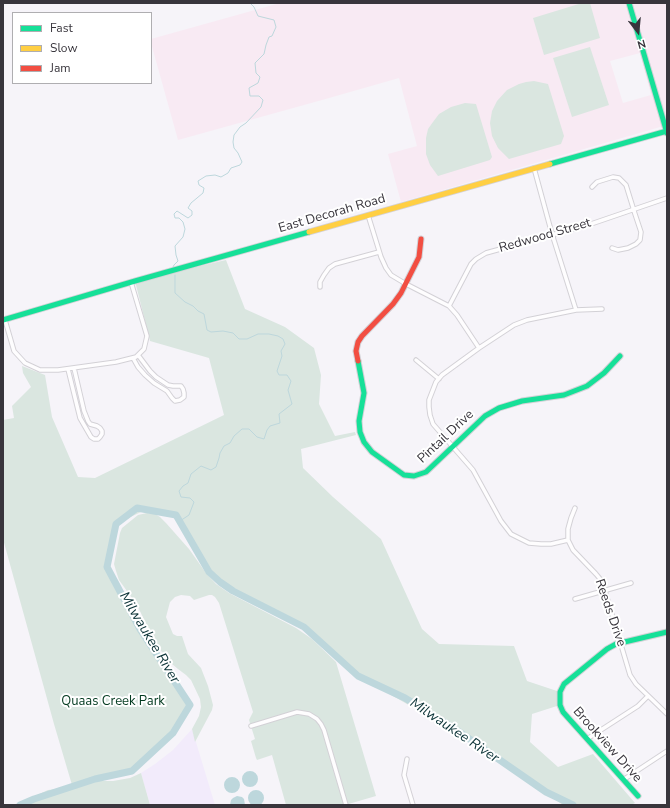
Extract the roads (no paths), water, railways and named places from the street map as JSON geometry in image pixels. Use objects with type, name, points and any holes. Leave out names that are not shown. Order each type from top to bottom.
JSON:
[{"type":"street","points":[[629,3],[667,132]]},
{"type":"street","name":"East Decorah Road","points":[[4,320],[131,282],[667,132]]},
{"type":"street","points":[[534,168],[552,234],[576,310]]},
{"type":"street","points":[[592,186],[597,182],[613,177],[619,178],[626,185],[634,209],[640,232],[640,240],[628,248],[618,250],[612,248]]},
{"type":"street","name":"Redwood Street","points":[[449,306],[467,269],[476,259],[486,253],[591,224],[667,198]]},
{"type":"street","points":[[368,215],[379,252],[391,275],[449,306],[457,315],[479,348]]},
{"type":"street","points":[[406,284],[419,257],[421,239]]},
{"type":"street","points":[[320,287],[320,282],[324,275],[329,268],[335,264],[379,252]]},
{"type":"street","points":[[4,320],[14,351],[25,363],[40,370],[68,369],[133,358],[144,349],[147,336],[131,282]]},
{"type":"street","name":"Pintail Drive","points":[[406,284],[393,304],[362,336],[358,342],[356,351],[364,393],[359,421],[360,432],[364,442],[372,452],[404,475],[414,476],[426,472],[485,416],[498,408],[522,401],[564,395],[587,386],[604,373],[620,356]]},
{"type":"street","points":[[576,508],[569,523],[567,534],[568,540],[551,544],[528,543],[511,534],[501,521],[473,470],[433,424],[430,415],[429,400],[438,378],[514,325],[527,320],[576,310],[602,310]]},
{"type":"street","points":[[133,358],[145,375],[167,391],[175,401],[184,397],[181,386],[168,385],[156,377],[138,355]]},
{"type":"street","points":[[416,360],[438,378]]},
{"type":"street","points":[[68,369],[80,418],[91,437],[98,439],[102,434],[102,431],[100,428],[90,424],[88,421],[84,411],[74,368]]},
{"type":"street","name":"Reeds Drive","points":[[568,540],[573,550],[601,580],[630,675],[636,684],[667,714]]},
{"type":"street","points":[[575,599],[631,583]]},
{"type":"street","name":"Brookview Drive","points":[[638,796],[563,712],[560,704],[560,692],[564,684],[607,648],[621,643],[667,632]]},
{"type":"street","points":[[587,739],[638,706],[648,696]]},
{"type":"street","points":[[251,726],[297,712],[309,714],[317,719],[324,730],[346,805]]},
{"type":"street","points":[[623,780],[667,751]]},
{"type":"street","points":[[407,759],[404,775],[413,805]]},
{"type":"water","points":[[250,771],[257,776],[258,779],[253,786],[250,787],[243,782],[242,779],[247,772]]},
{"type":"water","points":[[232,777],[239,782],[240,785],[235,792],[232,793],[225,788],[224,785],[229,778]]},
{"type":"water","points":[[256,790],[263,795],[264,798],[259,805],[256,806],[249,801],[248,798],[253,791]]},
{"type":"water","points":[[237,796],[244,799],[245,805],[230,805],[231,800]]},
{"type":"waterway","points":[[173,267],[178,261],[175,246],[183,237],[185,229],[183,222],[179,218],[175,218],[174,214],[177,211],[188,218],[192,215],[192,211],[188,208],[191,203],[203,193],[204,188],[199,185],[198,181],[206,176],[215,175],[221,177],[228,173],[231,168],[240,165],[242,162],[234,148],[234,135],[240,127],[246,123],[261,107],[263,100],[259,96],[250,96],[249,88],[258,83],[260,77],[256,73],[255,63],[264,54],[269,37],[272,36],[276,27],[274,20],[258,16],[254,7],[250,3]]},
{"type":"waterway","points":[[175,275],[175,293],[185,302],[204,314],[207,330],[211,332],[223,331],[233,333],[239,339],[247,339],[258,334],[269,334],[283,339],[285,344],[281,351],[282,356],[277,371],[279,375],[287,375],[291,381],[288,390],[292,404],[279,414],[280,423],[270,426],[264,439],[257,437],[249,429],[242,429],[234,436],[230,443],[224,446],[220,453],[216,467],[211,470],[201,466],[191,474],[188,483],[179,491],[181,497],[190,498],[194,502],[189,515],[180,521]]},
{"type":"waterway","name":"Milwaukee River","points":[[20,805],[95,779],[132,771],[173,733],[190,705],[140,629],[107,567],[116,524],[137,508],[176,515],[209,572],[220,582],[233,591],[304,627],[358,676],[405,698],[455,729],[546,792],[573,805]]},
{"type":"park label","name":"Quaas Creek Park","points":[[113,702]]}]
